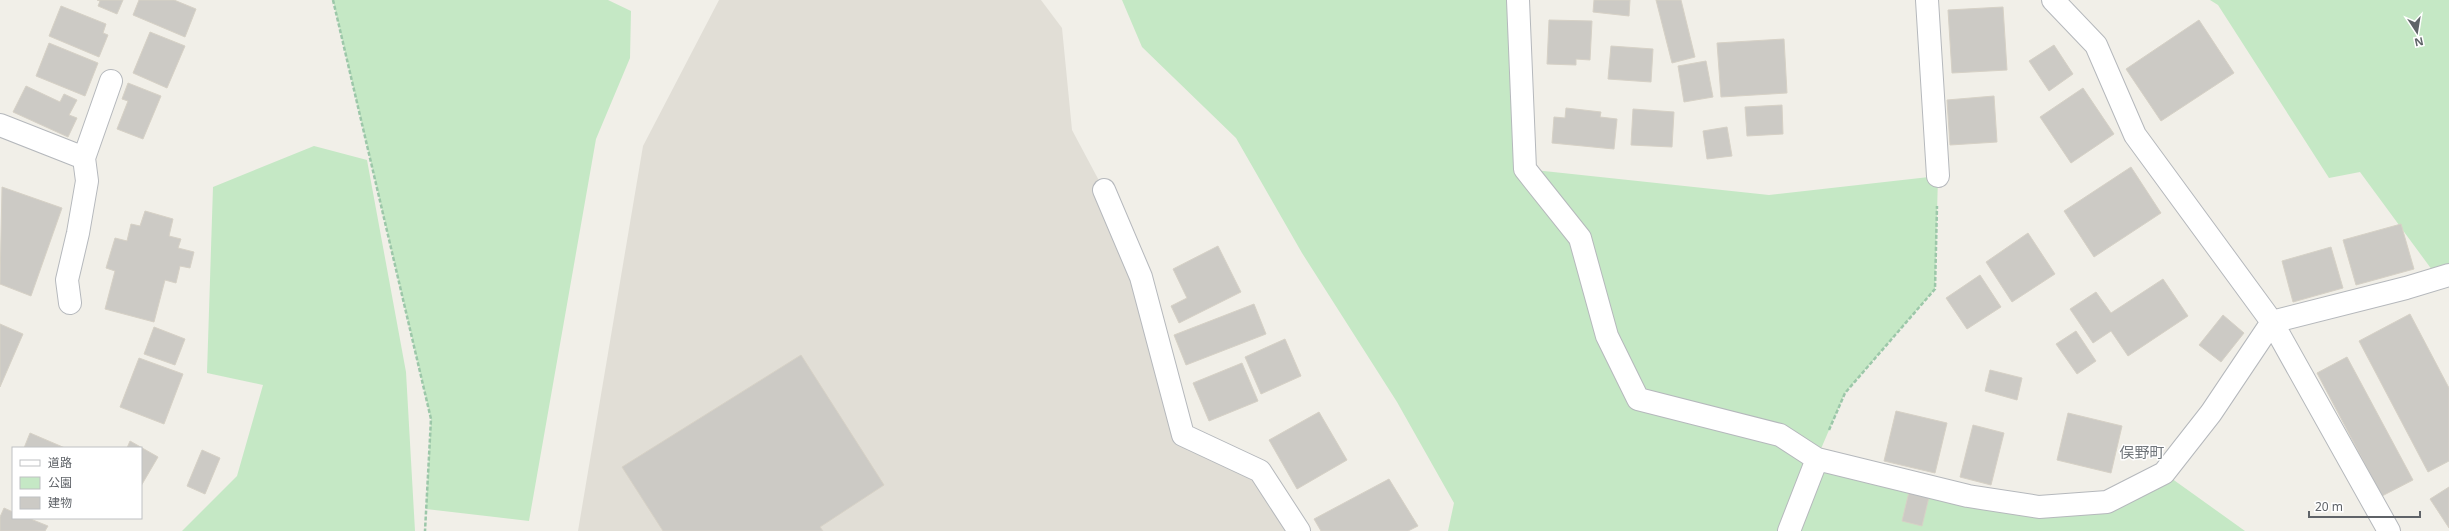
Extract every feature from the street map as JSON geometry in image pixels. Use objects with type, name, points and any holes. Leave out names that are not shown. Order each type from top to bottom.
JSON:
[{"type":"street","points":[[1518,0],[1525,169],[1580,238],[1607,336],[1638,399],[1780,435],[1817,458],[1968,496],[2039,507],[2107,502],[2164,473],[2211,413],[2272,322],[2406,288],[2449,275]]},
{"type":"street","points":[[1927,0],[1938,176]]},
{"type":"street","points":[[2053,0],[2096,45],[2135,136],[2272,322],[2389,531]]},
{"type":"street","points":[[70,303],[67,280],[78,233],[87,181],[84,158],[111,81]]},
{"type":"street","points":[[0,126],[84,158]]},
{"type":"street","points":[[1104,190],[1141,277],[1183,434],[1260,471],[1299,531]]},
{"type":"street","points":[[1789,531],[1817,458]]},
{"type":"path","points":[[333,0],[431,419],[425,531]]},
{"type":"path","points":[[1817,458],[1845,393],[1935,289],[1938,176]]},
{"type":"shaded area","points":[[719,0],[1041,0],[1062,28],[1072,130],[1104,190],[1183,434],[1260,471],[1299,531],[578,531],[643,146]]},
{"type":"green space","points":[[333,0],[608,0],[631,11],[630,58],[596,139],[529,521],[426,509],[431,419]]},
{"type":"green space","points":[[1122,0],[1518,0],[1525,169],[1769,195],[1938,176],[1935,289],[1845,393],[1817,458],[2039,507],[2107,502],[2164,473],[2245,531],[1448,531],[1454,503],[1397,402],[1302,253],[1236,138],[1142,47]]},
{"type":"green space","points":[[2210,0],[2449,0],[2449,275],[2438,278],[2360,172],[2329,178],[2218,5]]},
{"type":"green space","points":[[314,146],[367,160],[406,372],[415,531],[182,531],[237,476],[263,385],[207,373],[213,187]]},
{"type":"building","points":[[97,0],[123,0],[117,14],[98,6],[100,1]]},
{"type":"building","points":[[139,0],[174,0],[196,9],[185,37],[133,15]]},
{"type":"building","points":[[1594,0],[1630,0],[1629,16],[1593,12]]},
{"type":"building","points":[[1656,0],[1681,0],[1695,57],[1672,63]]},
{"type":"building","points":[[61,6],[106,24],[103,33],[108,35],[99,57],[49,36]]},
{"type":"building","points":[[2003,7],[2007,70],[1952,73],[1948,10]]},
{"type":"building","points":[[1549,20],[1592,21],[1590,60],[1576,59],[1576,65],[1547,64]]},
{"type":"building","points":[[2199,20],[2234,73],[2161,121],[2126,69]]},
{"type":"building","points":[[150,32],[185,46],[167,88],[133,73]]},
{"type":"building","points":[[1784,39],[1787,93],[1721,97],[1717,43]]},
{"type":"building","points":[[49,43],[98,63],[85,96],[36,76]]},
{"type":"building","points":[[2054,45],[2073,74],[2049,91],[2029,61]]},
{"type":"building","points":[[1611,46],[1653,49],[1651,82],[1608,79]]},
{"type":"building","points":[[1706,61],[1713,97],[1684,102],[1678,66]]},
{"type":"building","points":[[128,83],[161,96],[143,139],[117,129],[128,101],[122,99]]},
{"type":"building","points":[[26,86],[60,102],[64,94],[77,100],[69,115],[77,118],[68,137],[13,112]]},
{"type":"building","points":[[2083,88],[2114,134],[2071,163],[2040,117]]},
{"type":"building","points":[[1994,96],[1997,142],[1950,145],[1947,100]]},
{"type":"building","points":[[1782,105],[1783,134],[1747,136],[1745,107]]},
{"type":"building","points":[[1566,108],[1601,112],[1600,117],[1617,119],[1614,149],[1552,143],[1554,117],[1565,118]]},
{"type":"building","points":[[1633,109],[1674,112],[1672,147],[1631,145]]},
{"type":"building","points":[[1727,127],[1732,156],[1707,159],[1703,131]]},
{"type":"building","points":[[2131,167],[2161,213],[2094,257],[2064,211]]},
{"type":"building","points":[[2,187],[62,208],[31,296],[0,284]]},
{"type":"building","points":[[145,211],[173,219],[169,236],[181,239],[178,248],[194,252],[190,268],[180,266],[176,283],[165,280],[154,322],[105,309],[115,271],[106,268],[115,238],[127,241],[131,224],[140,226]]},
{"type":"building","points":[[2401,224],[2414,269],[2356,285],[2343,240]]},
{"type":"building","points":[[2028,233],[2055,274],[2012,302],[1986,262]]},
{"type":"building","points":[[1218,246],[1241,292],[1179,323],[1171,306],[1187,298],[1173,269]]},
{"type":"building","points":[[2331,247],[2343,288],[2293,302],[2282,261]]},
{"type":"building","points":[[1980,275],[2001,307],[1967,329],[1946,298]]},
{"type":"building","points":[[2163,279],[2188,316],[2128,356],[2111,331],[2093,343],[2070,309],[2096,292],[2111,313]]},
{"type":"building","points":[[1254,304],[1266,334],[1186,365],[1174,335]]},
{"type":"building","points":[[2410,314],[2449,388],[2449,461],[2428,472],[2359,341]]},
{"type":"building","points":[[2223,315],[2244,333],[2221,362],[2199,345]]},
{"type":"building","points":[[0,324],[23,334],[0,387]]},
{"type":"building","points":[[154,327],[185,339],[175,365],[144,354]]},
{"type":"building","points":[[2076,331],[2096,361],[2077,374],[2056,344]]},
{"type":"building","points":[[1285,339],[1301,376],[1261,394],[1245,357]]},
{"type":"building","points":[[801,355],[884,485],[820,527],[823,531],[663,531],[622,467]]},
{"type":"building","points":[[2347,357],[2413,480],[2382,496],[2317,373]]},
{"type":"building","points":[[139,358],[183,374],[164,424],[120,407]]},
{"type":"building","points":[[1242,363],[1258,401],[1209,421],[1193,383]]},
{"type":"building","points":[[1990,370],[2022,378],[2017,400],[1985,391]]},
{"type":"building","points":[[1896,411],[1947,423],[1935,473],[1884,461]]},
{"type":"building","points":[[1319,412],[1347,460],[1297,489],[1269,440]]},
{"type":"building","points":[[2068,413],[2122,426],[2111,473],[2057,460]]},
{"type":"building","points":[[1973,425],[2004,433],[1991,485],[1960,477]]},
{"type":"building","points":[[30,433],[63,447],[24,447]]},
{"type":"building","points":[[130,441],[140,447],[127,447]]},
{"type":"building","points":[[142,448],[158,457],[142,484]]},
{"type":"building","points":[[202,450],[220,458],[205,494],[187,486]]},
{"type":"building","points":[[1389,479],[1418,526],[1408,531],[1321,531],[1314,519]]},
{"type":"building","points":[[2449,487],[2449,528],[2430,499]]},
{"type":"building","points":[[1909,492],[1929,497],[1922,526],[1902,521]]},
{"type":"building","points":[[4,508],[12,512],[12,519],[30,519],[48,526],[45,531],[0,531],[0,517]]},
{"type":"district","name":"俣野町","points":[[2142,453]]}]
